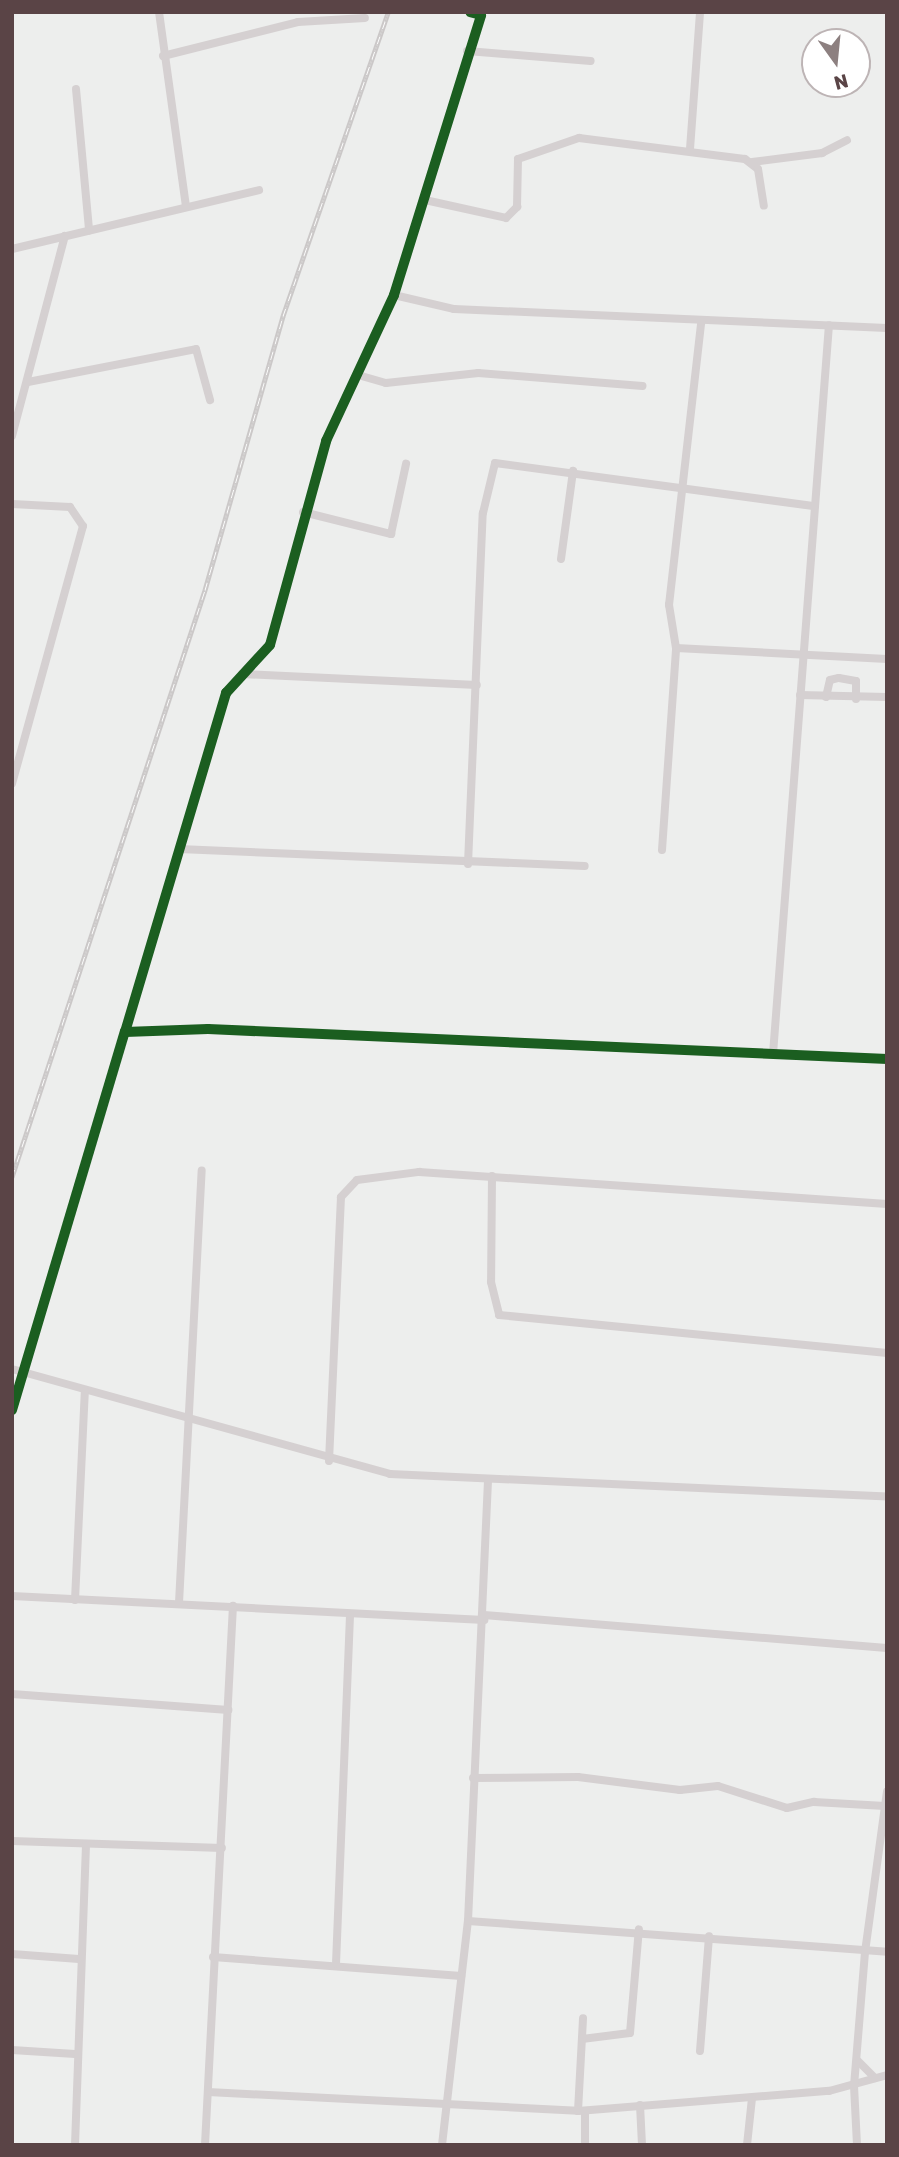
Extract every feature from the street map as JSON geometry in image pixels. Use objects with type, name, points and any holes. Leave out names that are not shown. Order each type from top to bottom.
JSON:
[{"type":"street","points":[[159,12],[163,56],[186,206]]},
{"type":"street","points":[[296,12],[298,22]]},
{"type":"street","points":[[12,1410],[226,693],[270,645],[303,512],[326,441],[394,295],[425,200],[467,51],[481,13],[470,12]]},
{"type":"street","points":[[690,149],[700,12]]},
{"type":"street","points":[[163,56],[298,22],[365,18]]},
{"type":"street","points":[[467,51],[591,61]]},
{"type":"street","points":[[76,89],[89,230]]},
{"type":"street","points":[[425,200],[493,220],[506,218],[517,207],[518,159],[570,138],[690,149],[752,162],[822,153],[848,140]]},
{"type":"street","points":[[752,162],[764,206]]},
{"type":"street","points":[[12,248],[259,190]]},
{"type":"street","points":[[12,436],[29,382],[65,236]]},
{"type":"street","points":[[394,295],[454,309],[622,313],[701,322],[887,328]]},
{"type":"street","points":[[662,849],[676,648],[669,605],[701,322]]},
{"type":"street","points":[[773,1054],[813,506],[829,326]]},
{"type":"street","points":[[29,382],[196,349],[210,400]]},
{"type":"street","points":[[358,375],[386,383],[453,373],[642,386]]},
{"type":"street","points":[[468,864],[483,513],[493,466],[503,460],[813,506]]},
{"type":"street","points":[[303,512],[391,534],[406,464]]},
{"type":"street","points":[[561,559],[573,471]]},
{"type":"street","points":[[12,504],[70,507],[83,526],[12,783]]},
{"type":"street","points":[[676,648],[887,659]]},
{"type":"street","points":[[242,674],[477,685]]},
{"type":"street","points":[[826,697],[830,680],[839,678],[856,681],[856,699]]},
{"type":"street","points":[[800,695],[856,699],[887,697]]},
{"type":"street","points":[[179,849],[468,864],[585,866]]},
{"type":"street","points":[[125,1032],[208,1029],[887,1059]]},
{"type":"street","points":[[179,1603],[184,1420],[202,1171]]},
{"type":"street","points":[[329,1461],[341,1197],[356,1180],[391,1172],[492,1176],[887,1204]]},
{"type":"street","points":[[492,1176],[491,1282],[499,1315],[887,1353]]},
{"type":"street","points":[[12,1369],[329,1461],[390,1474],[887,1497]]},
{"type":"street","points":[[75,1600],[85,1391]]},
{"type":"street","points":[[442,2145],[444,2102],[468,1921],[473,1778],[484,1617],[488,1480]]},
{"type":"street","points":[[12,1595],[350,1615],[484,1617],[887,1648]]},
{"type":"street","points":[[205,2145],[233,1606]]},
{"type":"street","points":[[336,1964],[350,1615]]},
{"type":"street","points":[[12,1694],[228,1710]]},
{"type":"street","points":[[474,1766],[496,1779]]},
{"type":"street","points":[[473,1778],[578,1777],[680,1790],[718,1786],[787,1808],[814,1802],[885,1806]]},
{"type":"street","points":[[858,2145],[854,2086],[865,1952],[887,1791]]},
{"type":"street","points":[[12,1841],[222,1848]]},
{"type":"street","points":[[75,2145],[75,2054],[86,1845]]},
{"type":"street","points":[[876,1869],[887,1870]]},
{"type":"street","points":[[468,1921],[639,1929],[887,1952]]},
{"type":"street","points":[[582,2039],[630,2033],[639,1929]]},
{"type":"street","points":[[700,2051],[709,1936]]},
{"type":"street","points":[[12,1954],[79,1959]]},
{"type":"street","points":[[213,1957],[336,1964],[461,1976]]},
{"type":"street","points":[[583,2018],[581,2111],[585,2145]]},
{"type":"street","points":[[12,2050],[75,2054]]},
{"type":"street","points":[[858,2061],[875,2078]]},
{"type":"street","points":[[208,2092],[581,2111],[752,2098],[854,2086],[887,2075]]},
{"type":"street","points":[[747,2145],[752,2098]]},
{"type":"street","points":[[640,2105],[642,2145]]},
{"type":"railway","points":[[12,1177],[205,590],[283,316],[388,12]]},
{"type":"cycle path","points":[[125,1032],[226,693],[270,645],[326,441],[394,295],[481,15],[470,12]]},
{"type":"cycle path","points":[[12,1410],[125,1032],[208,1029],[887,1059]]}]
